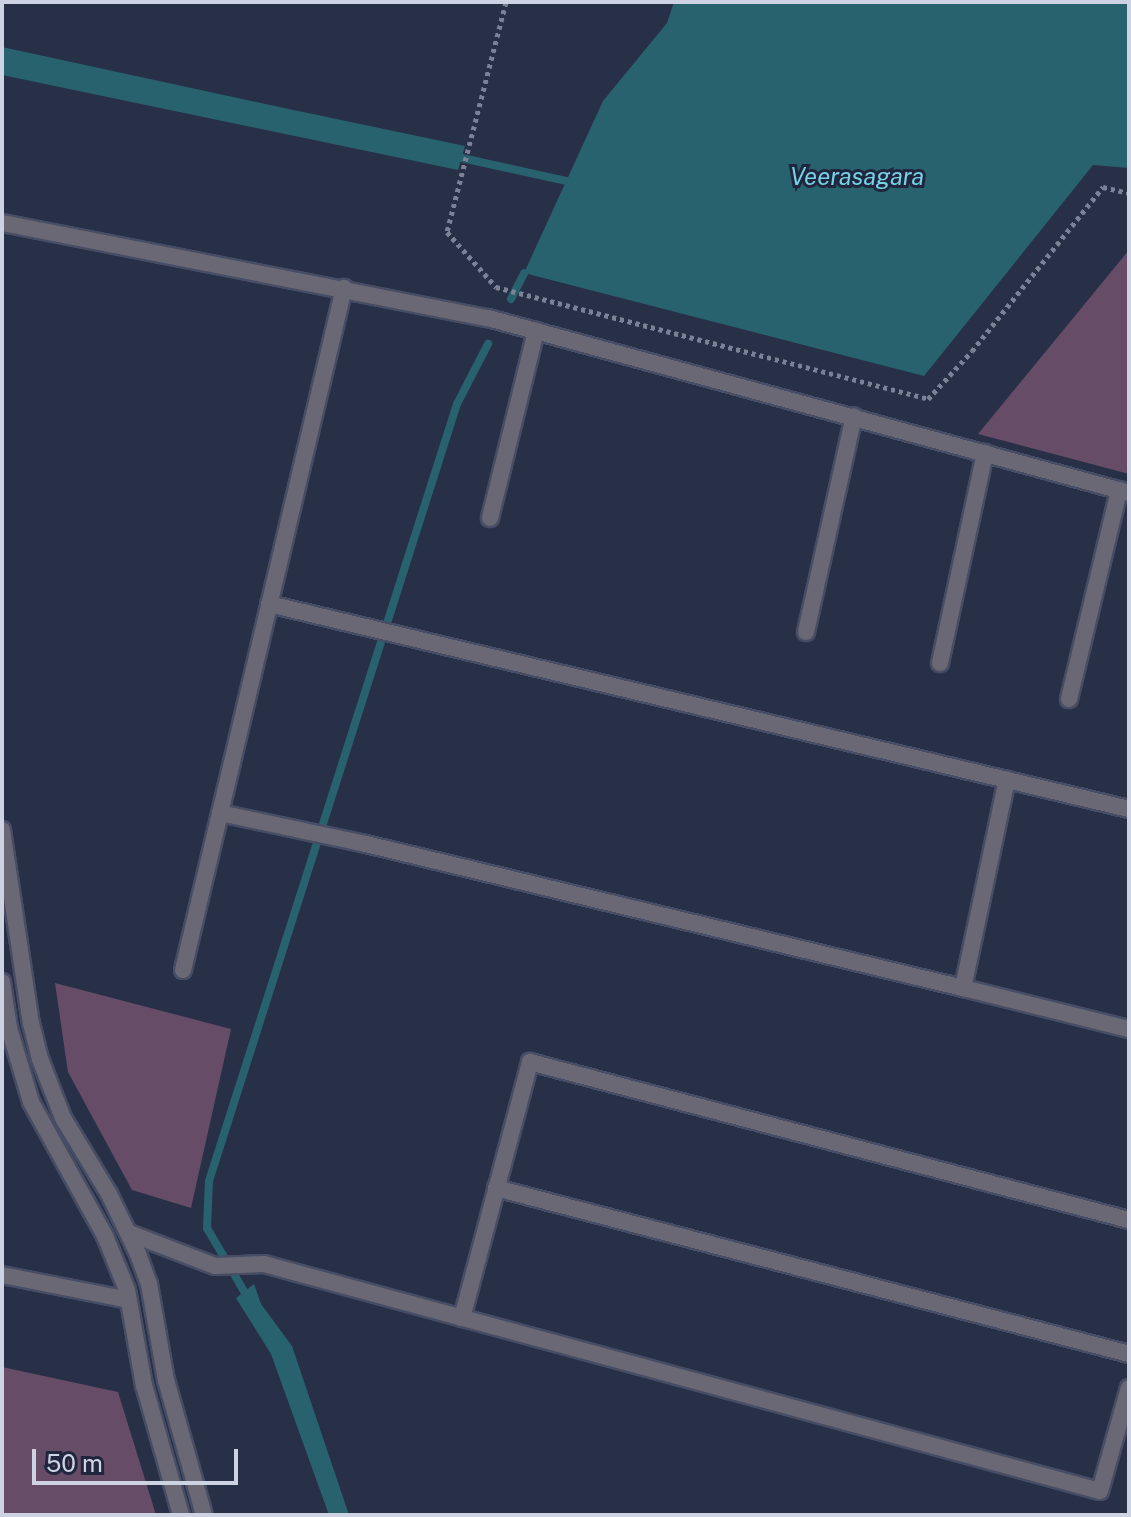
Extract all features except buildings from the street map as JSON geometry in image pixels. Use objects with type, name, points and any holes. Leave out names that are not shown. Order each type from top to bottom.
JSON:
[{"type":"street","points":[[2,223],[344,288],[536,331],[1124,491],[1069,699]]},
{"type":"street","points":[[183,970],[344,288]]},
{"type":"street","points":[[490,518],[536,331]]},
{"type":"street","points":[[806,632],[854,416]]},
{"type":"street","points":[[940,663],[985,453]]},
{"type":"street","points":[[269,604],[1129,809]]},
{"type":"street","points":[[963,988],[1007,780]]},
{"type":"street","points":[[220,813],[366,844],[1129,1029]]},
{"type":"street","points":[[2,830],[31,1023],[40,1059],[63,1118],[129,1233],[149,1284],[166,1380],[204,1515]]},
{"type":"street","points":[[2,982],[9,1028],[31,1102],[105,1236],[129,1300],[144,1385],[181,1515]]},
{"type":"street","points":[[462,1318],[530,1062],[1129,1220]]},
{"type":"street","points":[[496,1188],[1129,1354]]},
{"type":"street","points":[[129,1233],[215,1266],[264,1264],[1100,1491],[1129,1388]]},
{"type":"street","points":[[2,1275],[129,1300]]},
{"type":"path","points":[[506,2],[447,232],[496,287],[928,399],[972,351],[1103,187],[1129,193]]},
{"type":"shaded area","points":[[1129,250],[1129,474],[978,434]]},
{"type":"shaded area","points":[[55,983],[231,1029],[191,1208],[132,1190],[68,1072]]},
{"type":"shaded area","points":[[2,1367],[118,1392],[156,1515],[2,1515]]},
{"type":"water","name":"Veerasagara","points":[[674,2],[1129,2],[1129,168],[1093,165],[924,376],[524,273],[603,101],[667,23]]},
{"type":"water","points":[[2,47],[465,146],[458,170],[2,75]]},
{"type":"water","points":[[254,1284],[261,1304],[292,1346],[349,1515],[329,1515],[271,1354],[236,1298]]},
{"type":"waterway","points":[[453,156],[576,183]]},
{"type":"waterway","points":[[511,299],[524,273]]},
{"type":"waterway","points":[[248,1298],[207,1228],[209,1181],[457,404],[488,344]]}]
